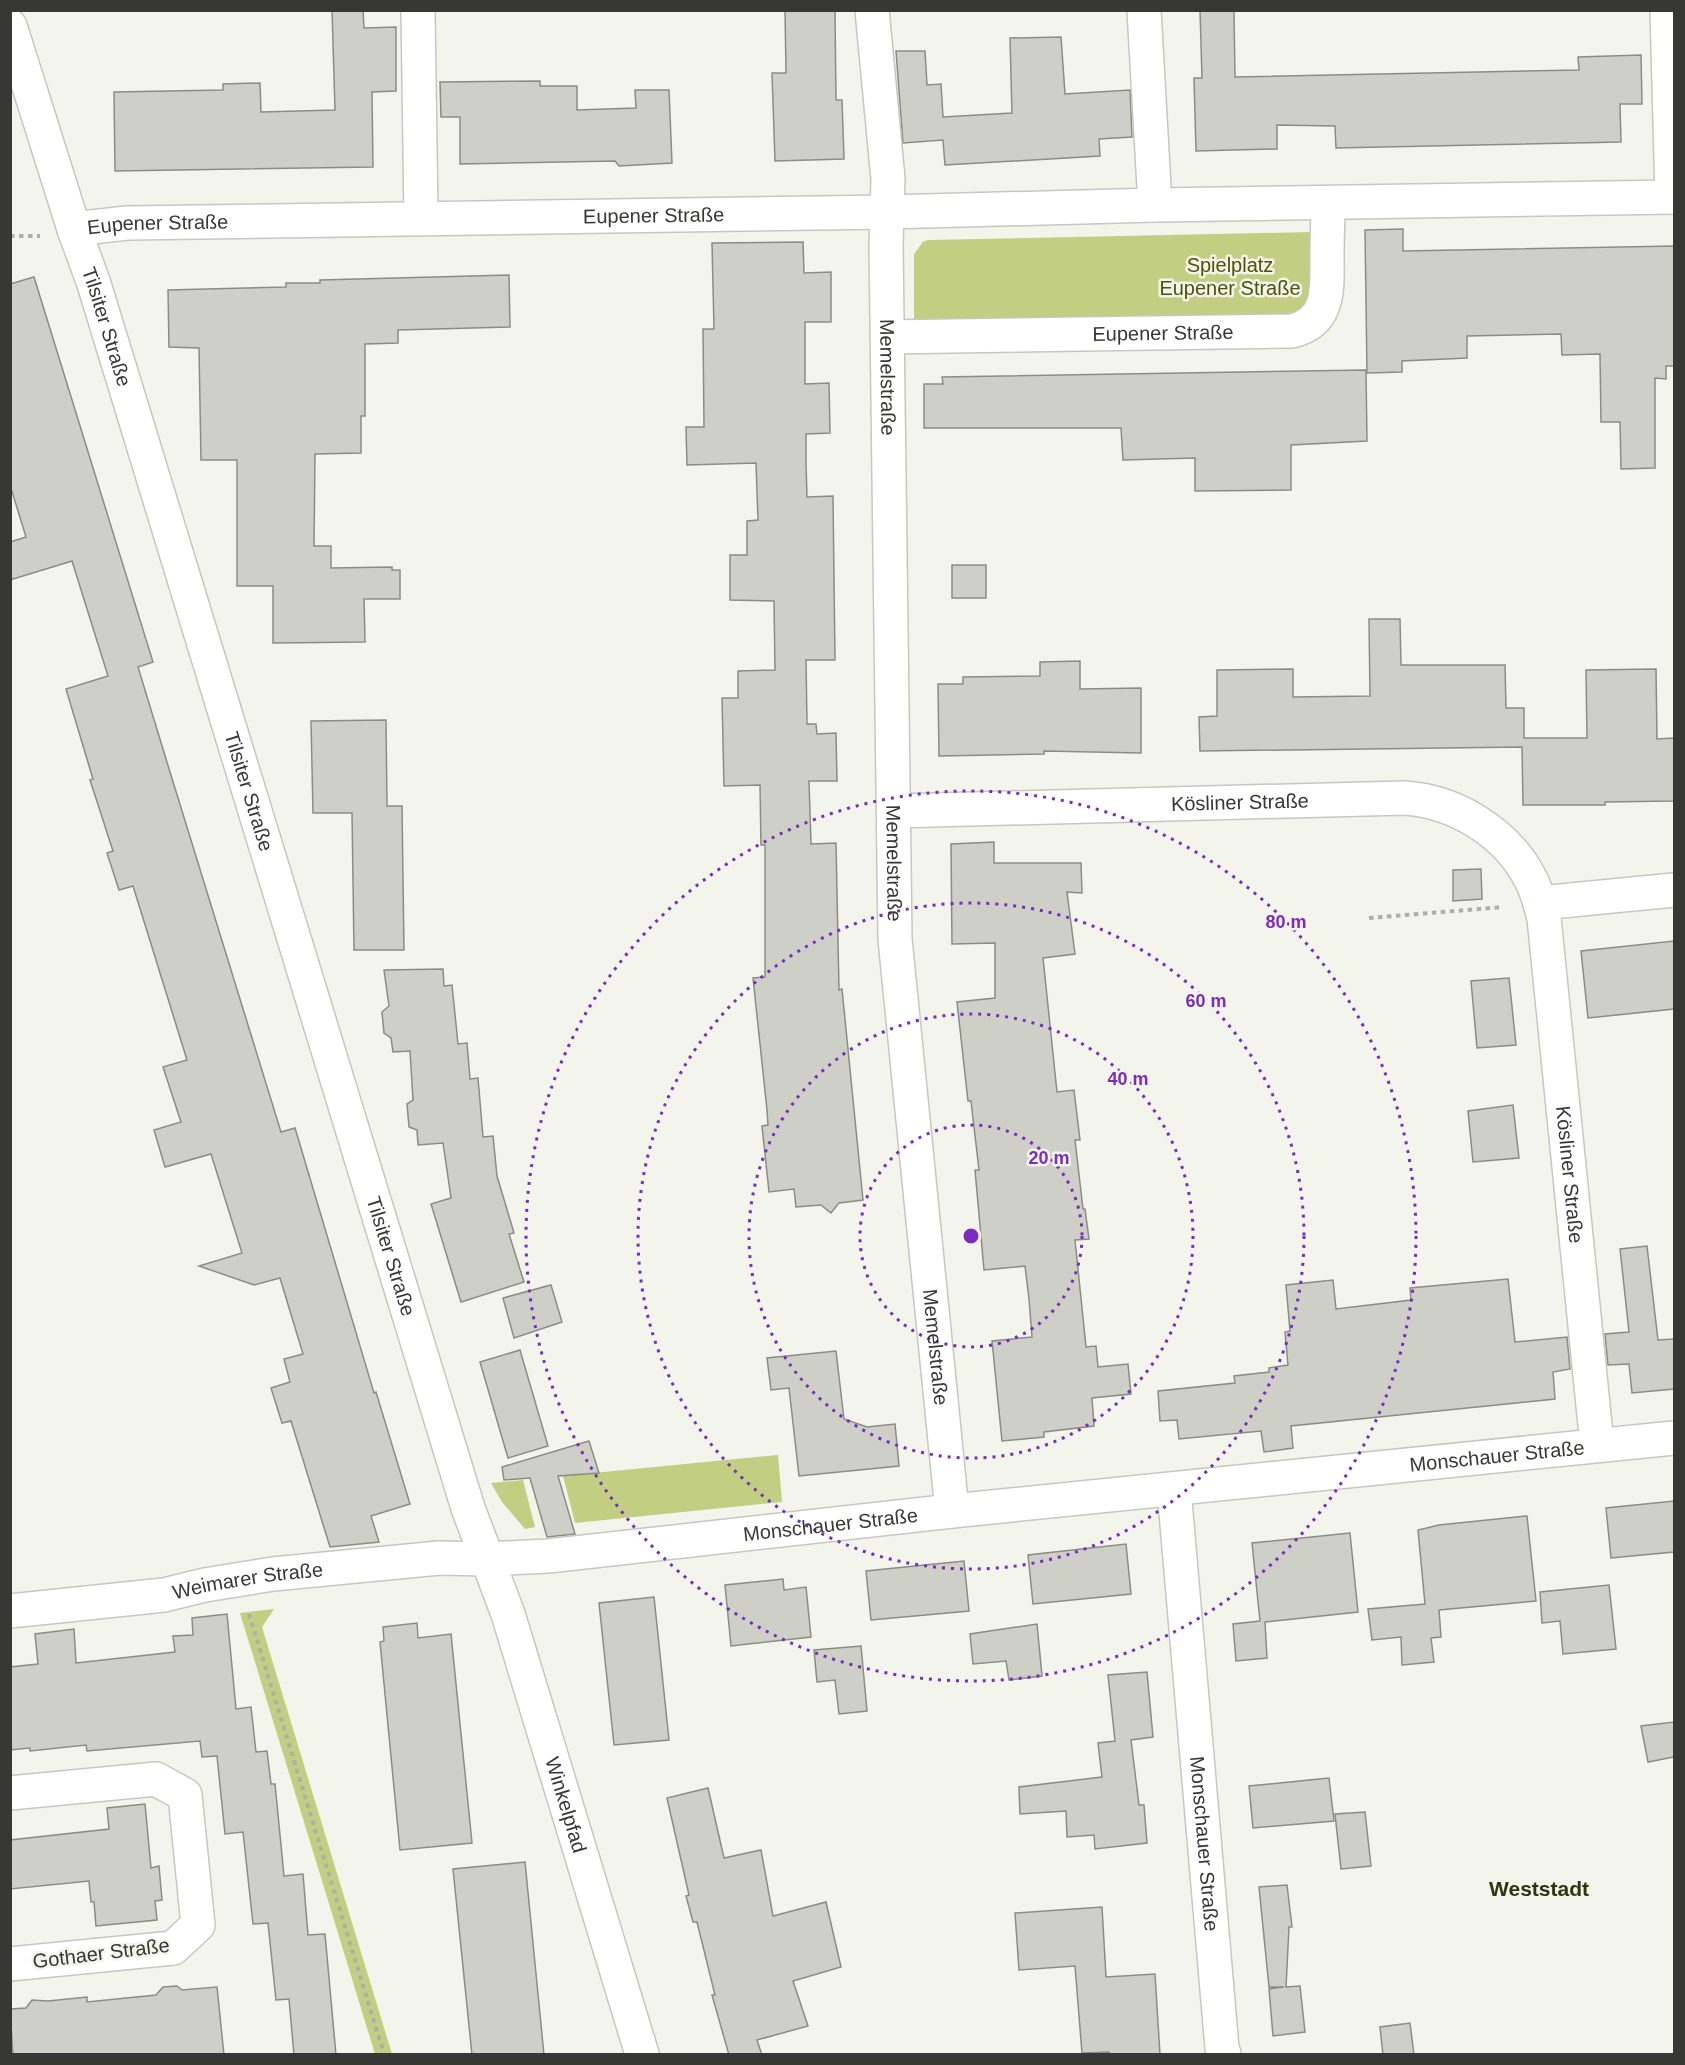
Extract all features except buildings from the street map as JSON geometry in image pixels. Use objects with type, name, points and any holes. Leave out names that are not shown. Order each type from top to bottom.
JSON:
[{"type":"street","points":[[418,10],[421,218]]},
{"type":"street","points":[[872,10],[888,179],[887,213]]},
{"type":"street","points":[[1144,10],[1155,205]]},
{"type":"street","name":"Eupener Straße","points":[[74,229],[127,223],[887,213],[1155,205],[1673,197],[1667,10]]},
{"type":"street","name":"Tilsiter Straße","points":[[10,26],[74,229],[94,284],[468,1508],[487,1559]]},
{"type":"street","name":"Eupener Straße","points":[[887,337],[1280,331],[1302,328],[1314,320],[1326,297],[1328,203]]},
{"type":"street","name":"Memelstraße","points":[[887,213],[894,900],[898,980],[952,1511]]},
{"type":"street","name":"Kösliner Straße","points":[[894,811],[1404,798],[1422,799],[1455,809],[1473,819],[1499,840],[1528,875],[1540,903],[1597,1445]]},
{"type":"street","points":[[1540,903],[1674,890]]},
{"type":"street","name":"Monschauer Straße","points":[[487,1559],[548,1556],[952,1511],[1674,1438]]},
{"type":"street","name":"Monschauer Straße","points":[[1174,1489],[1224,2055]]},
{"type":"street","name":"Weimarer Straße","points":[[10,1611],[164,1595],[238,1579],[439,1558],[487,1559]]},
{"type":"street","name":"Winkelpfad","points":[[487,1559],[508,1614],[642,2055]]},
{"type":"street","name":"Gothaer Straße","points":[[10,1793],[156,1779],[185,1795],[198,1925],[173,1948],[10,1964]]},
{"type":"path","points":[[1369,918],[1540,903]]},
{"type":"path","points":[[238,1579],[384,2055]]},
{"type":"green space","name":"Spielplatz Eupener Straße","points":[[1312,232],[1313,286],[1305,306],[1293,316],[914,326],[914,254],[923,242],[928,240]]},
{"type":"green space","points":[[778,1455],[782,1502],[575,1523],[563,1476]]},
{"type":"green space","points":[[523,1480],[535,1527],[525,1529],[502,1502],[491,1483]]},
{"type":"green space","points":[[274,1609],[262,1627],[392,2054],[375,2054],[240,1613]]},
{"type":"district","name":"Weststadt","points":[[1539,1889]]}]
